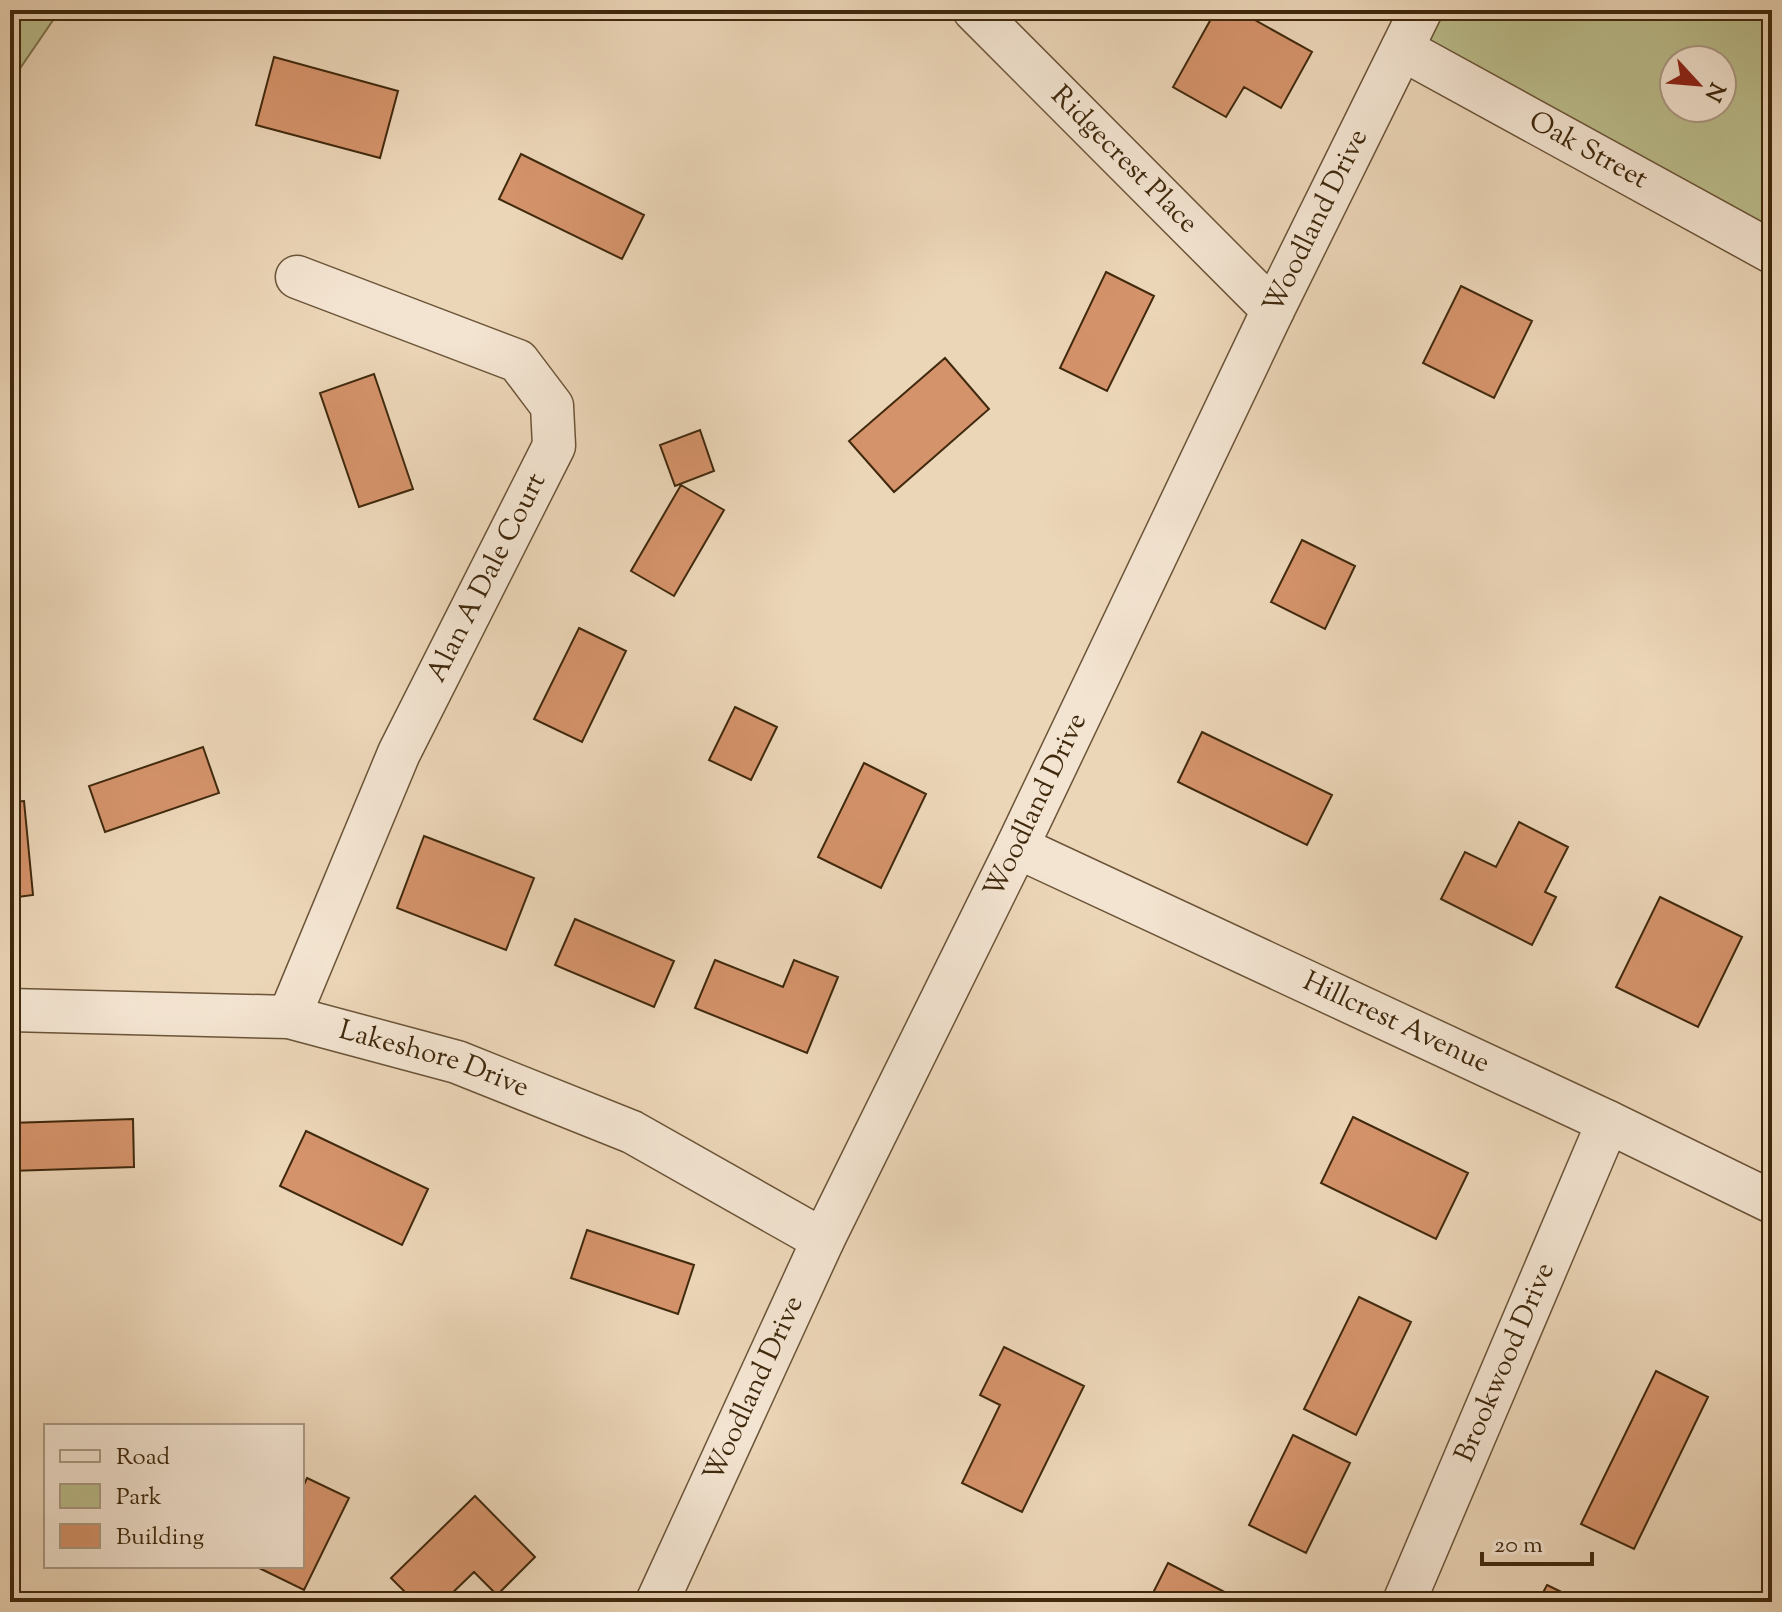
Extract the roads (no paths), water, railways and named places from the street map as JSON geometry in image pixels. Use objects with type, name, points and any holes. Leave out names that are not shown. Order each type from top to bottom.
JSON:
[{"type":"street","name":"Ridgecrest Place","points":[[974,10],[1273,310]]},
{"type":"street","name":"Woodland Drive","points":[[657,1602],[823,1240],[1017,847],[1273,310],[1421,10]]},
{"type":"street","name":"Oak Street","points":[[1402,49],[1772,252]]},
{"type":"street","name":"Alan A Dale Court","points":[[289,1017],[399,753],[554,446],[552,406],[518,361],[297,277]]},
{"type":"street","name":"Hillcrest Avenue","points":[[1017,847],[1608,1122],[1772,1202]]},
{"type":"street","name":"Lakeshore Drive","points":[[10,1010],[289,1017],[457,1062],[632,1132],[823,1240]]},
{"type":"street","name":"Brookwood Drive","points":[[1404,1602],[1608,1122]]},
{"type":"waterway","points":[[10,19],[16,10]]}]
